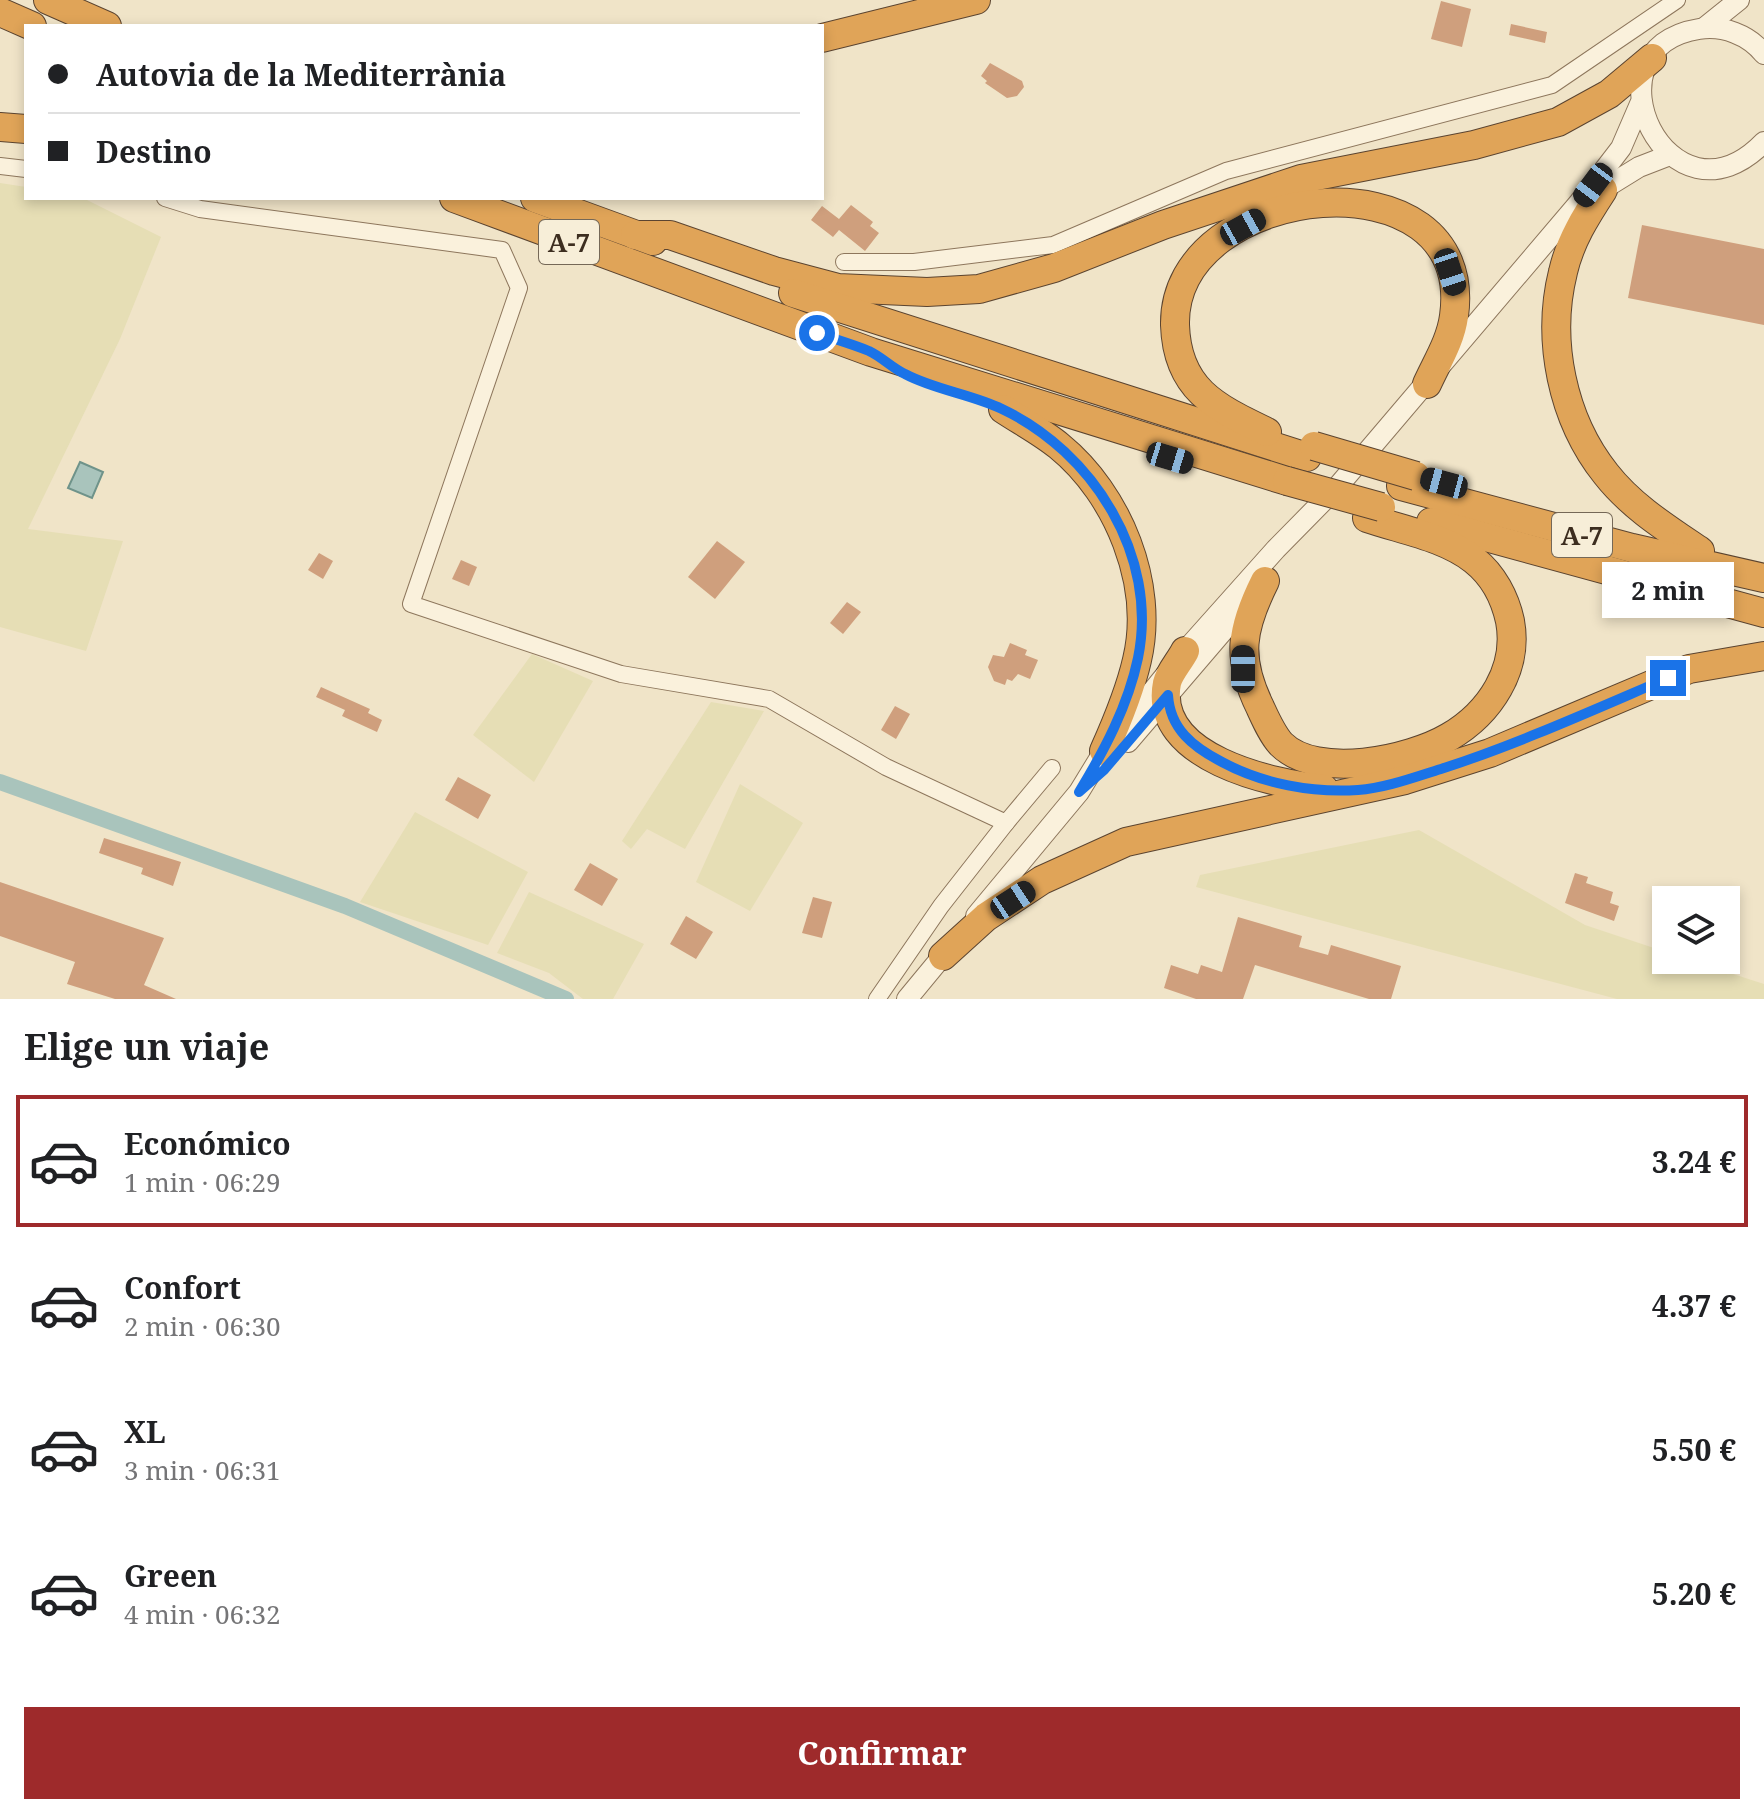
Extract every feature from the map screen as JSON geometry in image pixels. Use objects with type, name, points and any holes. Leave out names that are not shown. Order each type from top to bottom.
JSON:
[{"type":"highway","points":[[48,0],[102,24]]},
{"type":"highway","points":[[824,38],[976,0]]},
{"type":"highway","points":[[635,235],[670,235],[774,271],[838,288],[927,292],[979,289],[1054,268],[1163,225],[1301,179],[1474,145],[1558,122],[1609,94],[1652,58]]},
{"type":"highway","points":[[0,127],[24,129]]},
{"type":"highway","points":[[1590,197],[1562,272],[1558,342],[1567,401],[1581,437],[1606,475],[1646,513],[1700,551]]},
{"type":"highway","name":"A-7","points":[[459,200],[871,352],[1284,486],[1374,513],[1764,613]]},
{"type":"highway","name":"A-7","points":[[540,200],[810,299],[1632,548],[1764,577]]},
{"type":"highway","points":[[1310,452],[1219,407],[1195,388],[1179,361],[1175,314],[1180,293],[1193,267],[1223,239],[1264,215],[1294,206],[1327,202],[1365,205],[1406,217],[1433,238],[1445,256],[1455,288],[1454,318],[1427,384]]},
{"type":"highway","points":[[871,352],[906,375],[1003,409],[1284,486]]},
{"type":"highway","points":[[1003,409],[1058,444],[1081,466],[1108,504],[1125,538],[1137,577],[1141,619],[1138,658],[1104,751]]},
{"type":"highway","points":[[1409,481],[1700,551],[1764,577]]},
{"type":"highway","points":[[1265,581],[1246,625],[1243,669],[1269,726],[1282,745],[1305,758],[1332,764],[1372,762],[1448,738],[1479,713],[1497,691],[1510,665],[1512,633],[1506,603],[1486,570],[1453,546],[1374,513]]},
{"type":"highway","points":[[1185,651],[1167,683],[1169,711],[1185,738],[1244,774],[1281,785],[1360,790]]},
{"type":"highway","points":[[943,956],[986,917],[1042,880],[1126,842],[1170,829],[1405,780],[1490,753],[1689,669],[1764,656]]},
{"type":"street","points":[[844,262],[914,262],[1053,245],[1226,171],[1552,85],[1677,0]]},
{"type":"street","points":[[1079,792],[1104,770],[1265,581],[1339,485],[1590,197],[1621,148],[1640,104],[1641,88],[1652,58],[1669,41],[1704,28],[1739,0]]},
{"type":"street","points":[[1704,28],[1735,32],[1764,54]]},
{"type":"street","points":[[1640,104],[1650,132],[1670,155],[1693,165],[1718,167],[1735,163],[1764,144]]},
{"type":"street","points":[[1590,197],[1639,167],[1670,155]]},
{"type":"street","points":[[0,166],[24,169]]},
{"type":"street","points":[[171,200],[200,209],[502,250],[519,288],[411,604],[621,674],[769,699],[886,767],[1006,823]]},
{"type":"street","points":[[907,999],[1079,792],[1104,751],[1185,651],[1276,549],[1339,485]]},
{"type":"street","points":[[877,999],[941,906],[1052,768]]},
{"type":"shaded area","points":[[0,183],[24,187],[24,200],[87,200],[161,237],[120,339],[28,529],[123,541],[86,651],[0,627]]},
{"type":"shaded area","points":[[532,654],[593,681],[534,782],[473,735]]},
{"type":"shaded area","points":[[711,702],[764,711],[685,849],[647,829],[631,849],[622,841]]},
{"type":"shaded area","points":[[740,784],[803,823],[750,911],[696,882]]},
{"type":"shaded area","points":[[415,812],[528,872],[488,945],[360,902]]},
{"type":"shaded area","points":[[1419,830],[1585,925],[1652,947],[1652,974],[1733,974],[1764,984],[1764,999],[1617,999],[1196,887],[1200,875]]},
{"type":"shaded area","points":[[529,892],[644,944],[613,999],[583,999],[549,973],[497,953]]},
{"type":"water","points":[[80,462],[103,472],[92,498],[68,488]]},
{"type":"building","points":[[1441,1],[1471,9],[1462,47],[1431,39]]},
{"type":"building","points":[[1511,24],[1547,32],[1545,43],[1509,35]]},
{"type":"building","points":[[990,63],[1022,81],[1024,87],[1017,96],[1007,98],[985,83],[987,81],[981,76]]},
{"type":"building","points":[[851,205],[873,222],[870,226],[879,233],[865,251],[839,230],[833,237],[811,220],[822,206],[839,219]]},
{"type":"building","points":[[1642,225],[1764,249],[1764,325],[1628,298]]},
{"type":"building","points":[[717,541],[745,562],[715,599],[688,577]]},
{"type":"building","points":[[319,553],[333,561],[323,579],[308,570]]},
{"type":"building","points":[[461,560],[477,567],[469,586],[452,579]]},
{"type":"building","points":[[847,602],[861,612],[843,634],[830,623]]},
{"type":"building","points":[[1010,643],[1027,650],[1025,655],[1038,660],[1030,679],[1018,674],[1012,681],[1007,679],[1005,685],[994,681],[988,667],[993,655],[1004,657]]},
{"type":"building","points":[[321,687],[370,709],[368,713],[382,720],[377,732],[342,716],[345,710],[316,697]]},
{"type":"building","points":[[895,706],[910,714],[896,739],[881,730]]},
{"type":"building","points":[[458,777],[491,795],[478,819],[445,800]]},
{"type":"building","points":[[104,838],[181,862],[173,886],[141,874],[143,868],[99,853]]},
{"type":"building","points":[[590,863],[618,879],[602,906],[574,890]]},
{"type":"building","points":[[1575,873],[1588,877],[1586,883],[1613,892],[1610,903],[1619,906],[1614,921],[1565,903]]},
{"type":"building","points":[[0,882],[164,938],[144,985],[176,999],[115,999],[67,984],[75,962],[0,936]]},
{"type":"building","points":[[813,897],[832,902],[822,938],[802,933]]},
{"type":"building","points":[[686,916],[713,932],[696,959],[670,944]]},
{"type":"building","points":[[1238,917],[1302,936],[1299,947],[1328,955],[1331,945],[1401,966],[1391,999],[1369,999],[1255,965],[1243,999],[1196,999],[1164,988],[1171,965],[1198,974],[1201,965],[1222,972]]},
{"type":"waterway","points":[[0,782],[345,906],[566,999]]},
{"type":"route","points":[[817,333],[871,352],[906,375],[1003,409],[1058,444],[1081,466],[1108,504],[1125,538],[1137,577],[1141,619],[1138,658],[1104,751],[1079,792],[1104,770],[1168,695],[1169,711],[1185,738],[1244,774],[1281,785],[1360,790],[1405,780],[1490,753],[1668,678]]}]
